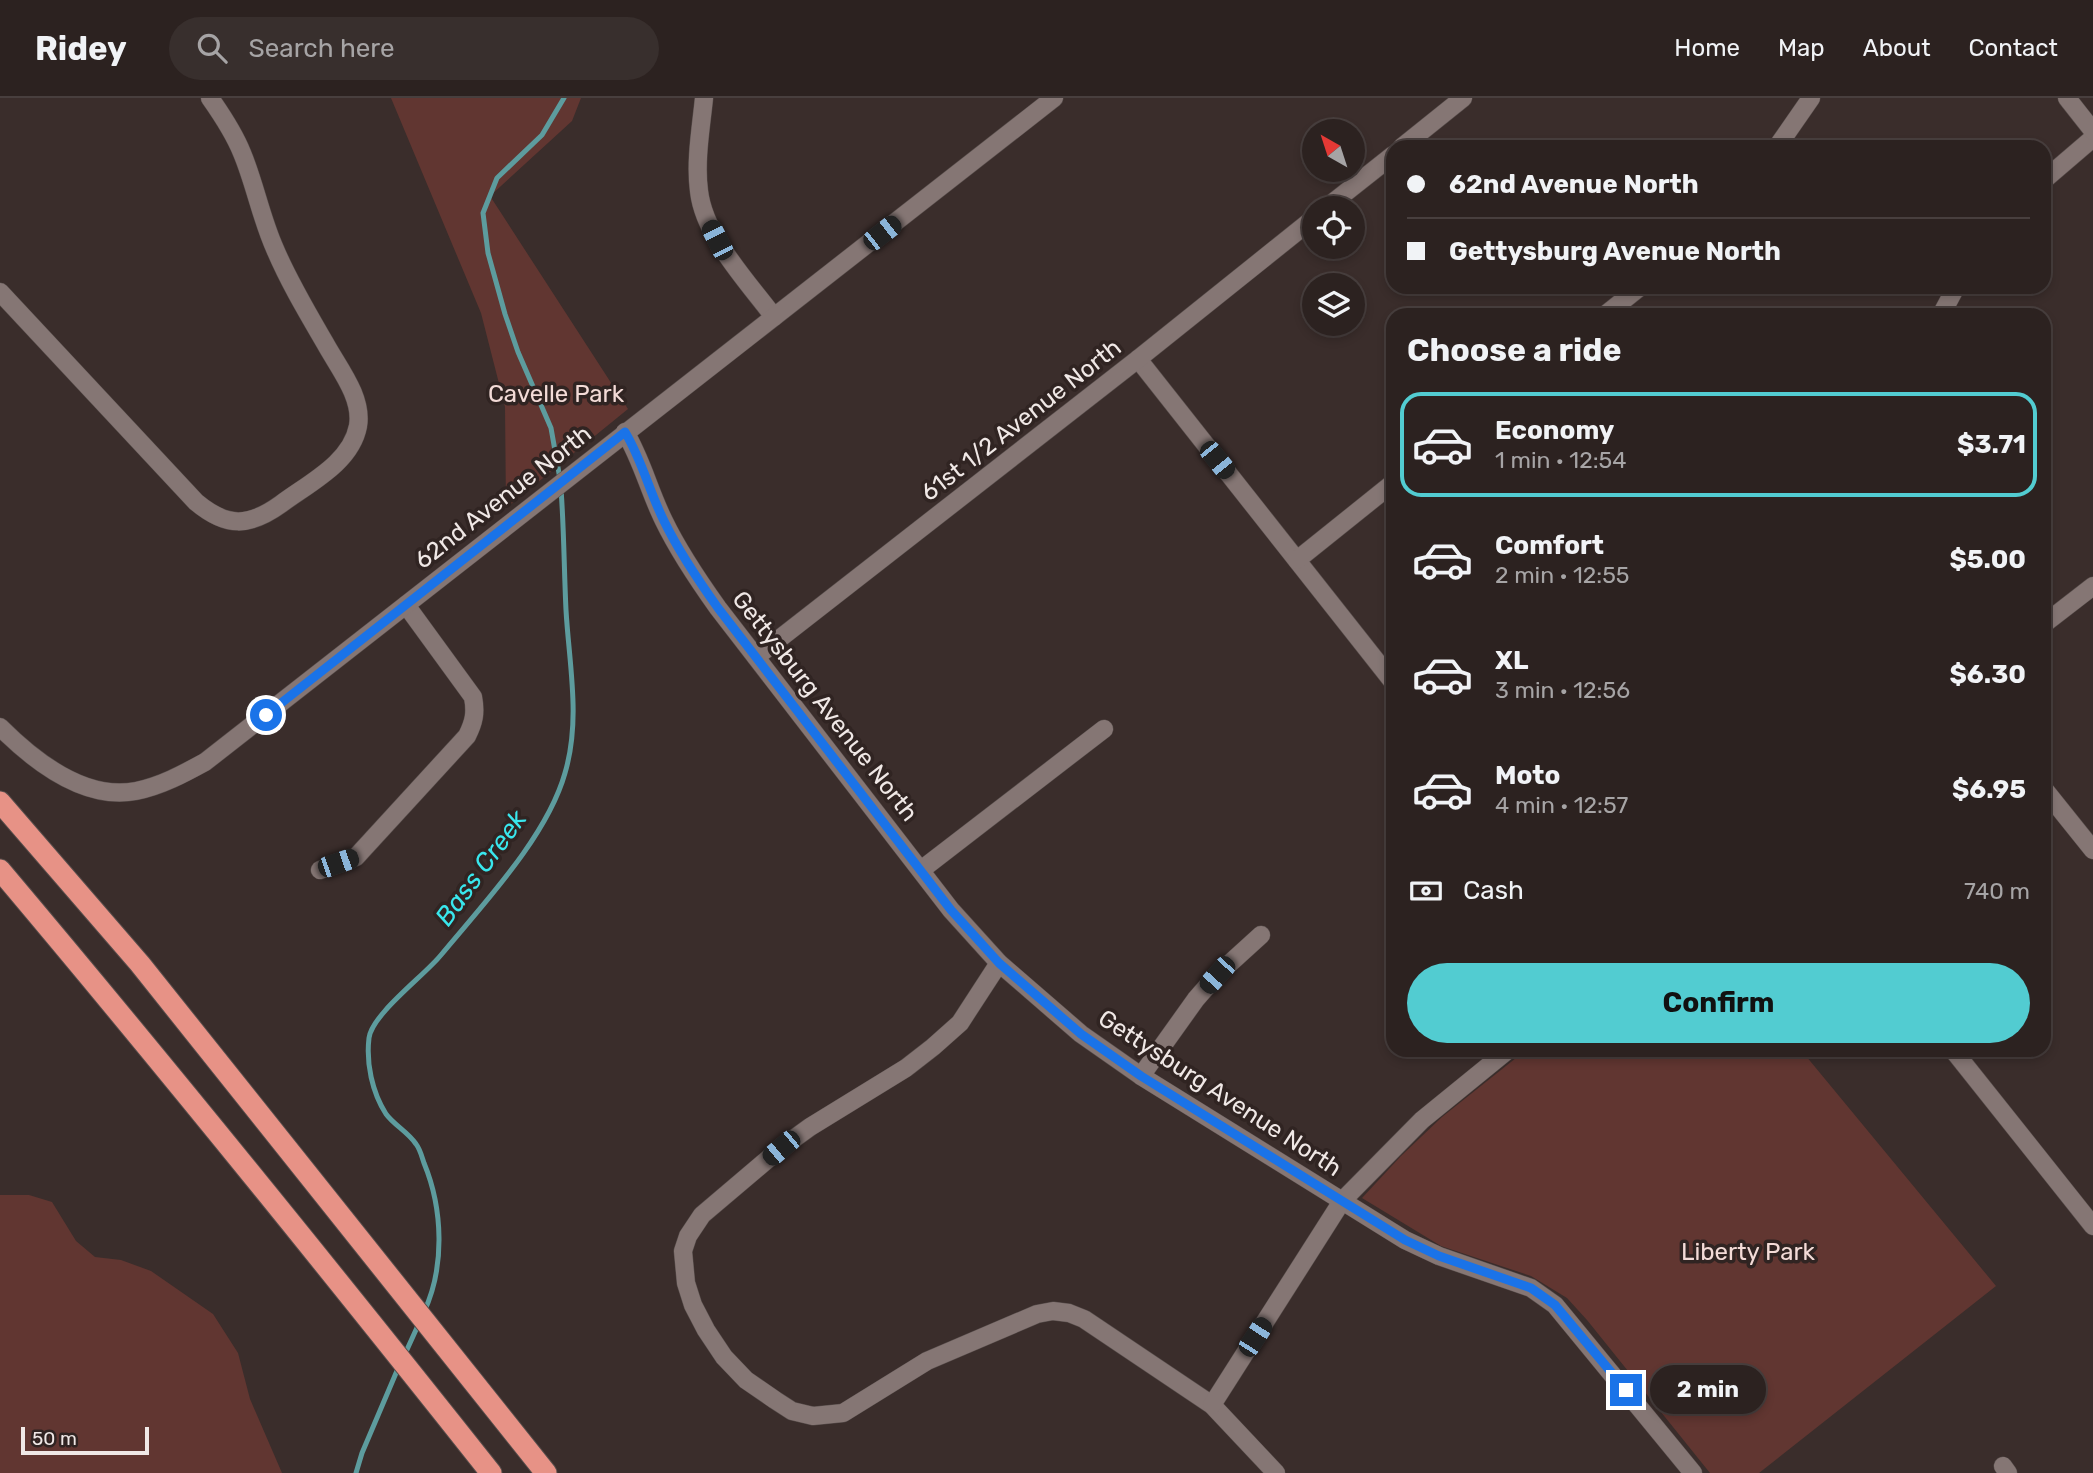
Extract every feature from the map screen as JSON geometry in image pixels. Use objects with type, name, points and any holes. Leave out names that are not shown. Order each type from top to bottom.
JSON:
[{"type":"highway","points":[[0,802],[140,964],[547,1473]]},
{"type":"highway","points":[[0,870],[103,992],[491,1473]]},
{"type":"street","points":[[0,292],[196,502],[210,513],[244,523],[264,517],[337,463],[350,445],[358,425],[357,405],[274,248],[242,153],[210,98]]},
{"type":"street","points":[[704,98],[698,166],[699,192],[705,217],[717,240],[774,317]]},
{"type":"street","name":"62nd Avenue North","points":[[0,727],[37,761],[58,775],[93,787],[133,791],[160,785],[205,762],[1054,98]]},
{"type":"street","points":[[1411,140],[1463,98]]},
{"type":"street","points":[[1781,140],[1811,98]]},
{"type":"street","points":[[2067,98],[2093,131]]},
{"type":"street","points":[[2051,174],[2093,138]]},
{"type":"street","points":[[1341,196],[1386,161]]},
{"type":"street","name":"61st 1/2 Avenue North","points":[[756,657],[1302,228]]},
{"type":"street","points":[[1614,308],[1631,294]]},
{"type":"street","points":[[1138,359],[1386,673]]},
{"type":"street","name":"Gettysburg Avenue North","points":[[625,432],[645,470],[662,519],[687,564],[951,910],[999,963],[1081,1034],[1141,1076],[1405,1240],[1439,1256],[1531,1288],[1555,1305],[1693,1473]]},
{"type":"street","points":[[1297,559],[1386,489]]},
{"type":"street","points":[[2051,619],[2093,586]]},
{"type":"street","points":[[320,870],[356,857],[467,736],[473,724],[476,710],[473,697],[406,605]]},
{"type":"street","points":[[921,870],[1104,729]]},
{"type":"street","points":[[2051,798],[2093,850]]},
{"type":"street","points":[[1141,1076],[1196,999],[1217,975],[1261,935]]},
{"type":"street","points":[[999,963],[960,1023],[933,1047],[906,1068],[810,1126],[702,1215],[688,1236],[683,1251],[685,1276],[693,1306],[706,1330],[723,1357],[746,1380],[792,1411],[813,1416],[843,1413],[927,1362],[991,1332],[1038,1314],[1053,1311],[1069,1313],[1084,1319],[1212,1405],[1276,1473]]},
{"type":"street","points":[[1212,1405],[1342,1201],[1422,1120],[1499,1057]]},
{"type":"street","points":[[1959,1057],[2093,1226]]},
{"type":"green space","name":"Cavelle Park","points":[[391,98],[581,98],[572,121],[490,196],[628,409],[506,508],[505,407],[481,313]]},
{"type":"green space","name":"Liberty Park","points":[[1517,1057],[1807,1057],[1996,1286],[1759,1473],[1710,1473],[1567,1298],[1531,1276],[1441,1246],[1362,1198],[1442,1117]]},
{"type":"green space","points":[[0,1195],[29,1195],[52,1202],[76,1241],[95,1257],[121,1260],[151,1271],[213,1314],[238,1353],[250,1399],[282,1473],[0,1473]]},
{"type":"waterway","name":"Bass Creek","points":[[560,479],[551,428],[518,352],[505,314],[488,253],[483,213],[497,178],[542,135],[564,98]]},
{"type":"waterway","name":"Bass Creek","points":[[424,1312],[436,1276],[438,1257],[435,1199],[421,1153],[409,1136],[386,1114],[377,1096],[369,1067],[369,1038],[372,1028],[389,1006],[441,955],[512,869],[544,821],[565,773],[570,753],[573,712],[561,489]]},
{"type":"waterway","name":"Bass Creek","points":[[405,1354],[420,1321]]},
{"type":"waterway","name":"Bass Creek","points":[[356,1473],[399,1366]]},
{"type":"route","points":[[266,715],[625,432],[645,470],[662,519],[687,564],[951,910],[999,963],[1081,1034],[1141,1076],[1405,1240],[1439,1256],[1531,1288],[1555,1305],[1576,1327],[1626,1390]]}]
